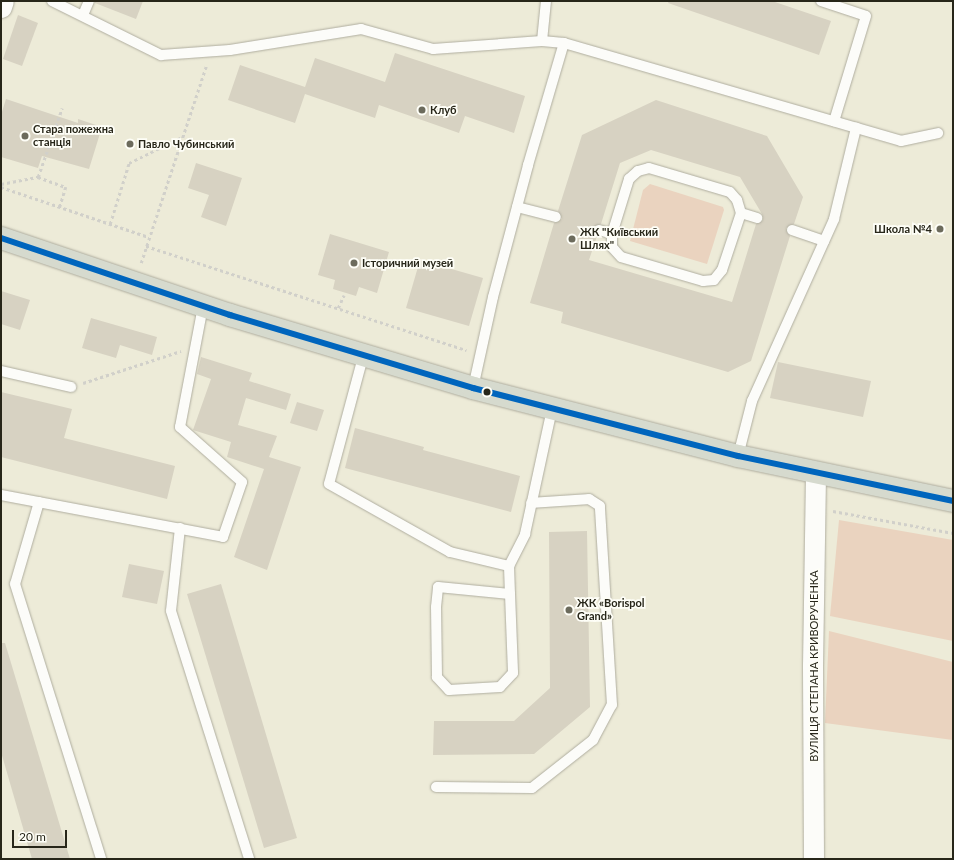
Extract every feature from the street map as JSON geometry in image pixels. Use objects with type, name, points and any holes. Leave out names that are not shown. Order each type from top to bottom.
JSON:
[{"type":"highway","points":[[1,238],[202,306],[363,357],[473,388],[738,456],[953,501]]},
{"type":"main road","points":[[1,7],[4,1]]},
{"type":"street","name":"ВУЛИЦЯ СТЕПАНА КРИВОРУЧЕНКА","points":[[814,859],[816,473]]},
{"type":"lane","points":[[52,1],[83,15],[161,55],[210,52],[361,29],[433,49],[542,41],[564,44],[901,141],[938,133]]},
{"type":"lane","points":[[83,15],[89,1]]},
{"type":"lane","points":[[542,41],[546,1]]},
{"type":"lane","points":[[821,1],[866,16],[834,121]]},
{"type":"lane","points":[[473,388],[517,207],[564,44]]},
{"type":"lane","points":[[738,456],[752,401],[834,219],[856,128]]},
{"type":"lane","points":[[649,168],[730,192],[737,200],[741,213],[722,270],[714,280],[703,281],[622,257],[612,247],[612,234],[629,179],[638,171],[649,168]]},
{"type":"lane","points":[[517,207],[556,218]]},
{"type":"lane","points":[[741,213],[757,218]]},
{"type":"lane","points":[[599,230],[612,234]]},
{"type":"lane","points":[[792,230],[824,241]]},
{"type":"lane","points":[[1,495],[223,537],[242,482],[180,427],[202,306]]},
{"type":"lane","points":[[363,357],[329,484],[450,552],[509,566]]},
{"type":"lane","points":[[1,370],[71,387]]},
{"type":"lane","points":[[510,594],[438,587],[436,607],[437,677],[449,690],[500,687],[513,673],[509,566],[525,534],[552,409]]},
{"type":"lane","points":[[436,787],[532,788],[593,740],[612,705],[600,506],[589,499],[531,503]]},
{"type":"lane","points":[[38,502],[15,584],[101,859]]},
{"type":"lane","points":[[180,528],[172,611],[249,859]]},
{"type":"path","points":[[141,263],[210,52]]},
{"type":"path","points":[[38,177],[62,108]]},
{"type":"path","points":[[110,224],[129,163],[182,136]]},
{"type":"path","points":[[1,185],[38,177],[66,187],[60,206]]},
{"type":"path","points":[[1,185],[149,237]]},
{"type":"path","points":[[146,246],[481,354]]},
{"type":"path","points":[[338,308],[344,295]]},
{"type":"path","points":[[71,387],[195,346]]},
{"type":"path","points":[[815,508],[953,533]]},
{"type":"shaded area","points":[[650,184],[723,207],[724,210],[707,264],[630,241],[643,190]]},
{"type":"shaded area","points":[[839,520],[953,540],[953,641],[830,616]]},
{"type":"shaded area","points":[[829,631],[953,662],[953,740],[825,723]]},
{"type":"building","points":[[95,1],[143,1],[136,19],[95,3]]},
{"type":"building","points":[[669,1],[772,1],[831,21],[819,55],[668,3]]},
{"type":"building","points":[[18,15],[38,23],[22,66],[3,59]]},
{"type":"building","points":[[395,53],[525,96],[514,133],[465,116],[459,133],[379,105],[375,118],[305,94],[295,123],[228,100],[240,65],[305,87],[315,58],[385,82]]},
{"type":"building","points":[[6,99],[78,123],[78,119],[102,127],[89,169],[42,156],[38,168],[1,157],[1,115]]},
{"type":"building","name":"ЖК \"Київський Шлях\"","points":[[656,100],[767,136],[803,197],[794,224],[786,228],[790,236],[751,361],[728,372],[561,323],[563,312],[530,303],[554,223],[562,219],[558,211],[582,135]],"holes":[[[651,150],[740,177],[762,214],[763,220],[756,224],[732,302],[589,260],[597,236],[593,228],[601,224],[620,163]]]},
{"type":"building","points":[[196,163],[242,178],[226,226],[201,217],[209,195],[188,188]]},
{"type":"building","name":"Історичний музей","points":[[330,234],[389,252],[377,293],[359,287],[356,296],[333,289],[335,280],[318,275]]},
{"type":"building","points":[[420,260],[483,278],[469,326],[406,308]]},
{"type":"building","points":[[1,291],[30,300],[20,330],[1,324]]},
{"type":"building","points":[[91,318],[157,337],[152,355],[120,345],[116,358],[82,348]]},
{"type":"building","points":[[201,357],[252,373],[249,381],[291,394],[286,410],[246,398],[238,425],[277,436],[269,457],[301,467],[267,570],[234,557],[264,469],[227,457],[231,442],[193,430],[211,379],[197,374]]},
{"type":"building","points":[[778,362],[871,381],[863,417],[770,398]]},
{"type":"building","points":[[1,392],[72,409],[64,438],[175,466],[167,499],[1,457]]},
{"type":"building","points":[[297,402],[324,410],[317,431],[290,423]]},
{"type":"building","points":[[355,428],[424,447],[423,450],[520,476],[511,512],[345,468]]},
{"type":"building","name":"ЖК «Borispol Grand»","points":[[587,531],[590,707],[534,754],[433,755],[434,721],[514,721],[550,688],[549,532]]},
{"type":"building","points":[[129,564],[164,571],[157,604],[122,597]]},
{"type":"building","points":[[221,584],[297,838],[264,848],[187,594]]},
{"type":"building","points":[[1,643],[5,643],[70,859],[32,859],[1,752]]},
{"type":"transit line","points":[[1,238],[230,315],[473,388],[738,456],[953,501]]},
{"type":"place","name":"Клуб","points":[[422,110]]},
{"type":"place","name":"Стара пожежна станція","points":[[25,136]]},
{"type":"place","name":"Павло Чубинський","points":[[130,144]]},
{"type":"place","name":"Школа №4","points":[[940,229]]},
{"type":"place","name":"ЖК \"Київський Шлях\"","points":[[572,239]]},
{"type":"place","name":"Історичний музей","points":[[354,263]]},
{"type":"place","name":"ЖК «Borispol Grand»","points":[[569,610]]}]
